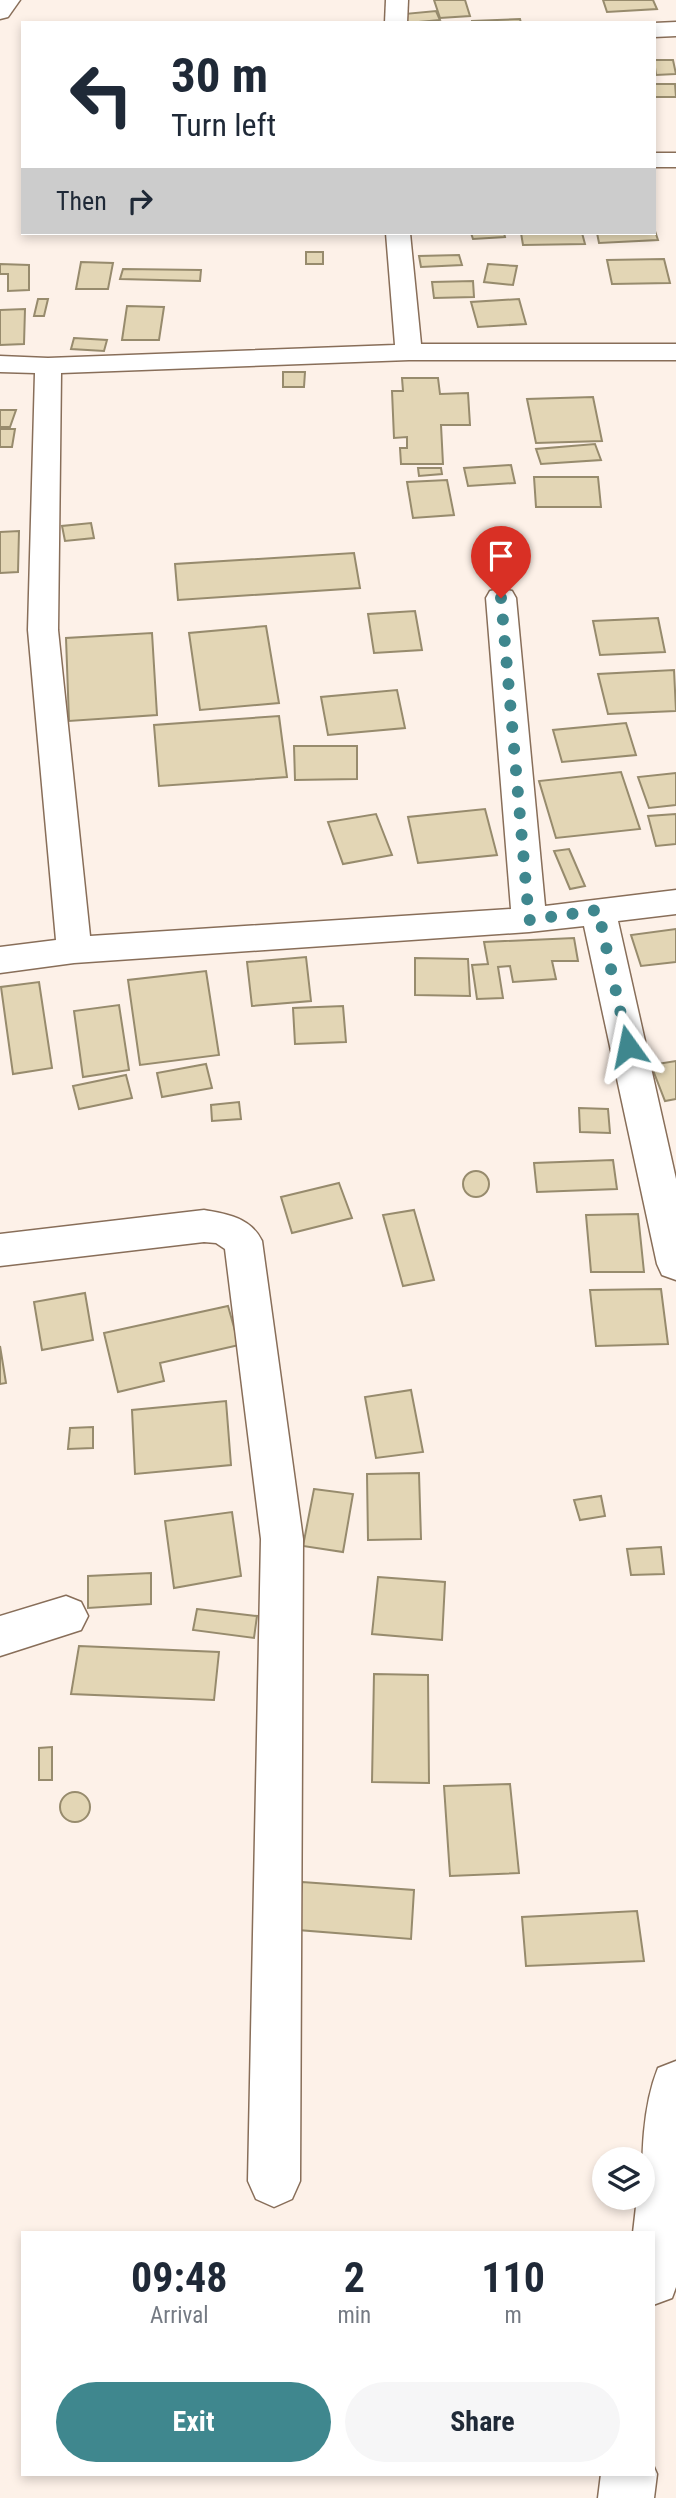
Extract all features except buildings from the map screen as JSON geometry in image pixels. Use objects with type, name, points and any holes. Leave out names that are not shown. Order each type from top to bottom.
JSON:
[{"type":"street","points":[[0,12],[9,0]]},
{"type":"street","points":[[396,21],[397,0]]},
{"type":"street","points":[[656,30],[676,29]]},
{"type":"street","points":[[656,160],[676,160]]},
{"type":"street","points":[[398,235],[409,352]]},
{"type":"street","points":[[0,364],[48,366],[409,352],[676,352]]},
{"type":"street","points":[[48,366],[43,630],[74,950]]},
{"type":"street","points":[[501,598],[529,920]]},
{"type":"street","points":[[0,960],[74,950],[529,920],[676,902]]},
{"type":"street","points":[[598,910],[676,1264]]},
{"type":"street","points":[[0,1250],[204,1226],[225,1229],[243,1241],[282,1539],[274,2181]]},
{"type":"street","points":[[0,1636],[66,1616]]},
{"type":"street","points":[[655,2262],[676,2086]]},
{"type":"street","points":[[626,2498],[629,2476]]},
{"type":"route","points":[[501,598],[529,920],[598,910],[628,1046]]}]
